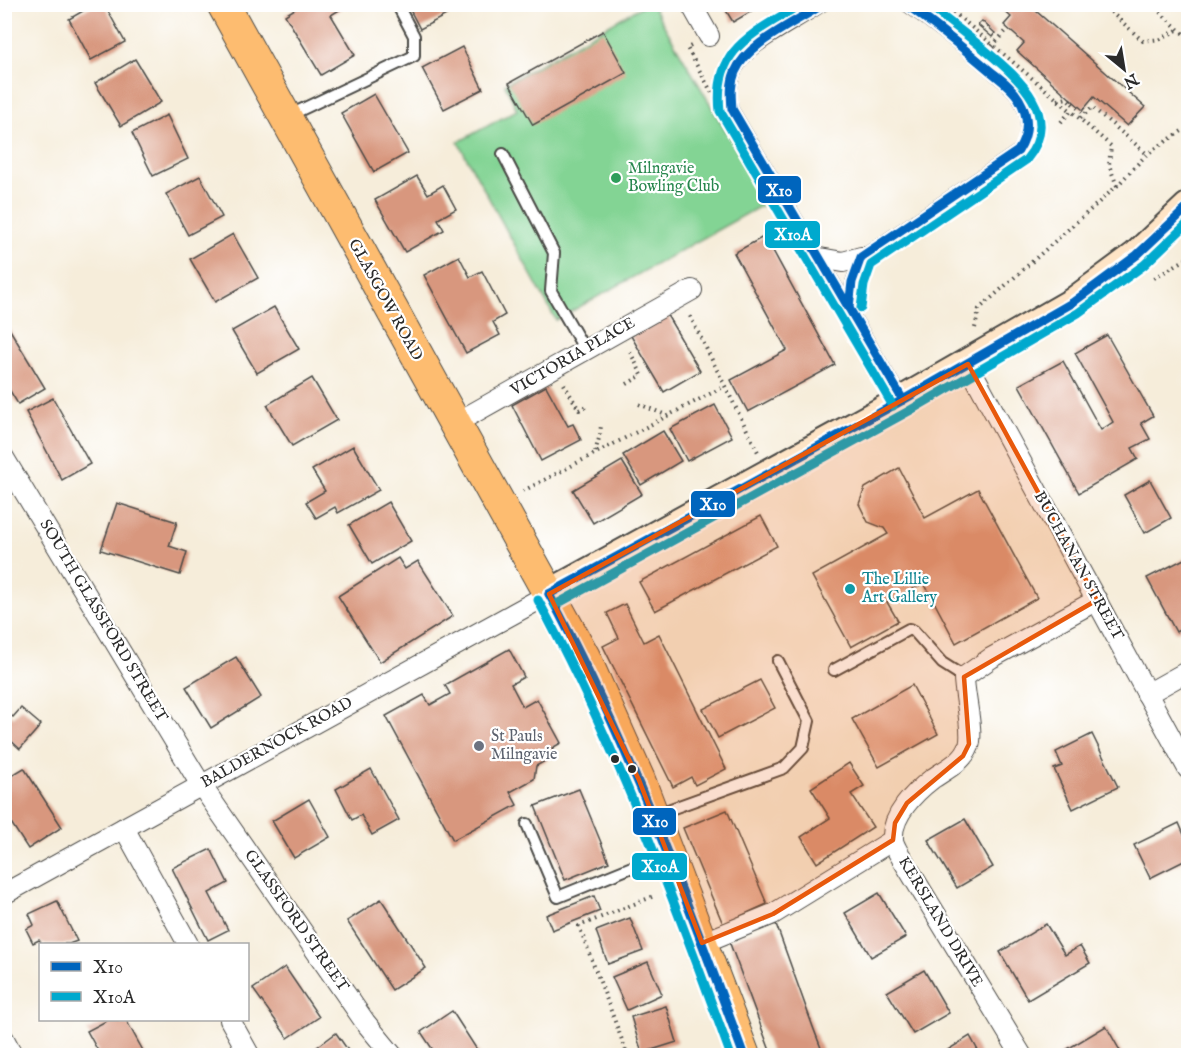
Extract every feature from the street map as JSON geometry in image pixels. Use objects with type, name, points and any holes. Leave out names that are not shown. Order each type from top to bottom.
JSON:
[{"type":"main road","name":"GLASGOW ROAD","points":[[223,4],[584,657],[618,730],[653,815],[744,1056]]},
{"type":"main road","points":[[549,594],[968,364],[1072,303],[1137,255],[1188,207]]},
{"type":"street","points":[[691,4],[709,36]]},
{"type":"street","points":[[820,258],[843,262],[861,257]]},
{"type":"street","name":"VICTORIA PLACE","points":[[454,424],[686,293]]},
{"type":"street","name":"BUCHANAN STREET","points":[[968,364],[1188,769]]},
{"type":"street","name":"SOUTH GLASSFORD STREET","points":[[4,458],[201,784]]},
{"type":"street","name":"BALDERNOCK ROAD","points":[[4,894],[549,594]]},
{"type":"street","points":[[964,677],[990,658],[1097,600]]},
{"type":"street","points":[[1148,694],[1188,671]]},
{"type":"street","name":"KERSLAND DRIVE","points":[[964,677],[964,694],[970,730],[969,744],[963,756],[929,781],[907,803],[895,824],[893,840],[898,852],[1022,1056]]},
{"type":"street","name":"GLASSFORD STREET","points":[[201,784],[365,1022],[393,1056]]},
{"type":"street","points":[[124,828],[187,943]]},
{"type":"street","points":[[702,943],[773,914],[893,840]]},
{"type":"street","points":[[231,1021],[250,1056]]},
{"type":"street","points":[[4,1039],[13,1056]]},
{"type":"lane","points":[[285,118],[414,56],[414,36],[397,4]]},
{"type":"lane","points":[[824,4],[756,46],[742,58],[735,69],[730,86],[732,109],[903,400]]},
{"type":"lane","points":[[849,307],[852,282],[861,257],[1018,151],[1024,143],[1027,121],[1019,98],[978,61],[905,4]]},
{"type":"lane","points":[[503,154],[554,253],[551,291],[585,350]]},
{"type":"lane","points":[[834,670],[909,629],[914,631],[942,663],[964,677]]},
{"type":"lane","points":[[653,815],[784,768],[803,748],[809,721],[778,661]]},
{"type":"lane","points":[[527,824],[558,897],[667,852]]},
{"type":"path","points":[[944,4],[1111,146],[1109,165],[1117,186]]},
{"type":"path","points":[[1102,4],[1143,41],[1161,39],[1179,29]]},
{"type":"path","points":[[1151,4],[1188,38]]},
{"type":"path","points":[[978,61],[1008,29]]},
{"type":"path","points":[[709,36],[687,48],[720,107],[732,109]]},
{"type":"path","points":[[1058,100],[1067,98],[1071,100],[1085,114]]},
{"type":"path","points":[[1080,119],[1098,100]]},
{"type":"path","points":[[1092,107],[1147,154]]},
{"type":"path","points":[[1061,122],[1071,111]]},
{"type":"path","points":[[968,364],[979,309],[1117,186],[1147,154],[1188,127]]},
{"type":"path","points":[[686,293],[725,386],[769,474]]},
{"type":"path","points":[[618,331],[642,375],[627,384]]},
{"type":"path","points":[[555,368],[579,410],[589,405]]},
{"type":"path","points":[[499,504],[725,386]]},
{"type":"path","points":[[639,405],[666,415]]},
{"type":"path","points":[[595,453],[601,425]]},
{"type":"path","points":[[628,1056],[579,926],[680,886]]},
{"type":"highlighted area","points":[[968,364],[1097,600],[964,677],[969,744],[963,756],[907,803],[895,823],[893,840],[773,914],[702,943],[639,780],[549,594]]},
{"type":"green space","name":"Milngavie Bowling Club","points":[[644,5],[652,5],[768,202],[556,320],[458,142],[517,110],[505,84]]},
{"type":"building","points":[[95,4],[104,4],[125,42],[91,60],[69,19]]},
{"type":"building","points":[[303,4],[338,4],[341,9],[331,15],[355,55],[321,75],[285,15]]},
{"type":"building","points":[[407,4],[448,4],[452,12],[420,29]]},
{"type":"building","points":[[722,4],[764,4],[733,22]]},
{"type":"building","points":[[997,4],[1028,4],[1145,107],[1127,126],[1094,97],[1083,110],[1017,51],[1024,43],[1004,25],[1011,17]]},
{"type":"building","points":[[982,21],[995,33],[992,37],[978,25]]},
{"type":"building","points":[[603,31],[626,73],[533,125],[509,83]]},
{"type":"building","points":[[462,47],[483,89],[444,109],[422,68]]},
{"type":"building","points":[[135,59],[161,102],[121,126],[95,83]]},
{"type":"building","points":[[374,94],[408,153],[374,172],[341,113]]},
{"type":"building","points":[[167,115],[188,159],[153,176],[132,133]]},
{"type":"building","points":[[200,176],[222,217],[188,235],[166,194]]},
{"type":"building","points":[[417,176],[428,194],[443,185],[456,209],[438,219],[444,230],[405,252],[375,200]]},
{"type":"building","points":[[233,234],[258,278],[215,302],[190,259]]},
{"type":"building","points":[[765,236],[835,365],[748,412],[731,380],[787,350],[734,253]]},
{"type":"building","points":[[459,256],[470,277],[482,271],[505,315],[493,322],[500,335],[466,353],[424,275]]},
{"type":"building","points":[[274,307],[299,349],[257,373],[232,331]]},
{"type":"building","points":[[667,315],[700,371],[664,392],[631,336]]},
{"type":"building","points":[[4,320],[45,388],[18,404],[4,381]]},
{"type":"building","points":[[1107,335],[1153,416],[1141,423],[1150,439],[1132,448],[1138,459],[1079,493],[1019,385],[1063,361],[1101,430],[1113,422],[1075,353]]},
{"type":"building","points":[[312,378],[337,420],[292,446],[267,405]]},
{"type":"building","points":[[546,386],[568,426],[573,424],[581,440],[541,461],[512,405]]},
{"type":"building","points":[[53,398],[90,464],[62,480],[26,412]]},
{"type":"building","points":[[715,405],[732,437],[687,461],[670,429]]},
{"type":"building","points":[[663,431],[681,461],[641,485],[623,455]]},
{"type":"building","points":[[353,446],[379,490],[338,513],[335,507],[316,518],[306,502],[325,491],[312,470]]},
{"type":"building","points":[[622,461],[642,494],[593,523],[573,490]]},
{"type":"building","points":[[899,468],[925,518],[978,489],[1037,598],[956,643],[924,583],[887,602],[898,621],[851,647],[812,576],[888,534],[884,528],[868,522],[859,504],[865,488]]},
{"type":"building","points":[[1150,480],[1171,518],[1145,533],[1124,495]]},
{"type":"building","points":[[388,502],[411,541],[372,564],[349,525]]},
{"type":"building","points":[[117,503],[177,522],[169,546],[187,552],[180,575],[101,550]]},
{"type":"building","points":[[761,516],[777,546],[655,611],[639,582]]},
{"type":"building","points":[[1188,557],[1188,625],[1176,632],[1147,578]]},
{"type":"building","points":[[398,558],[405,569],[418,561],[453,616],[380,662],[338,596]]},
{"type":"building","points":[[625,604],[644,642],[659,634],[726,769],[695,785],[691,777],[673,787],[603,646],[619,638],[607,613]]},
{"type":"building","name":"St Pauls Milngavie","points":[[509,649],[524,677],[511,684],[523,707],[537,699],[561,743],[552,748],[556,755],[536,766],[534,779],[510,792],[517,805],[453,840],[386,716],[424,695],[430,705],[450,694],[445,685]]},
{"type":"building","points":[[236,657],[261,697],[211,728],[186,687]]},
{"type":"building","points":[[760,680],[775,708],[718,738],[703,709]]},
{"type":"building","points":[[912,685],[938,734],[879,767],[852,719]]},
{"type":"building","points":[[21,708],[41,725],[20,749],[7,737],[4,739],[4,710],[13,717]]},
{"type":"building","points":[[1092,734],[1118,787],[1073,809],[1054,769],[1062,766],[1056,752]]},
{"type":"building","points":[[849,763],[864,786],[851,794],[873,827],[817,863],[801,837],[830,818],[811,788]]},
{"type":"building","points":[[24,768],[62,827],[28,849],[10,821],[4,824],[4,780]]},
{"type":"building","points":[[371,769],[399,820],[372,835],[361,815],[352,820],[336,789]]},
{"type":"building","points":[[579,789],[609,862],[565,880],[535,806]]},
{"type":"building","points":[[309,799],[330,837],[294,858],[272,821]]},
{"type":"building","points":[[727,810],[767,904],[723,924],[683,828]]},
{"type":"building","points":[[965,819],[993,867],[957,888],[928,840]]},
{"type":"building","points":[[1179,823],[1188,844],[1188,859],[1150,878],[1134,845]]},
{"type":"building","points":[[211,849],[228,883],[209,893],[228,930],[208,940],[172,868]]},
{"type":"building","points":[[879,893],[906,937],[871,957],[845,913]]},
{"type":"building","points":[[594,896],[600,911],[552,930],[546,915]]},
{"type":"building","points":[[381,899],[426,968],[392,990],[347,921]]},
{"type":"building","points":[[57,901],[77,941],[41,943],[39,940],[33,943],[26,929],[34,925],[29,914]]},
{"type":"building","points":[[630,918],[643,951],[608,964],[596,931]]},
{"type":"building","points":[[776,924],[824,1056],[772,1056],[729,941]]},
{"type":"building","points":[[1046,924],[1065,955],[1080,946],[1090,963],[1028,1000],[1000,952]]},
{"type":"building","points":[[648,962],[662,994],[627,1010],[612,977]]},
{"type":"building","points":[[285,967],[319,1017],[288,1038],[253,989]]},
{"type":"building","points":[[924,970],[949,1013],[913,1034],[887,992]]},
{"type":"building","points":[[666,1006],[677,1042],[642,1053],[631,1017]]},
{"type":"building","points":[[452,1011],[481,1056],[437,1056],[421,1032]]},
{"type":"building","points":[[106,1021],[127,1021],[146,1056],[90,1056],[98,1051],[87,1031]]},
{"type":"building","points":[[1106,1026],[1123,1056],[1060,1056],[1059,1054]]},
{"type":"building","points":[[336,1033],[352,1056],[305,1056]]},
{"type":"building","points":[[970,1036],[981,1056],[938,1056]]},
{"type":"transit line","name":"X10A","points":[[801,4],[753,34],[730,57],[723,72],[720,111],[893,406]]},
{"type":"transit line","name":"X10","points":[[823,4],[761,42],[741,61],[732,81],[732,109],[903,400]]},
{"type":"transit line","name":"X10","points":[[849,307],[852,282],[861,257],[1018,151],[1026,132],[1025,112],[1019,99],[1006,83],[906,4]]},
{"type":"transit line","name":"X10A","points":[[861,308],[864,285],[871,265],[1026,160],[1036,143],[1040,128],[1038,113],[1032,98],[1022,85],[985,50],[926,4]]},
{"type":"transit line","name":"X10","points":[[549,594],[903,400],[1072,303],[1137,255],[1188,207]]},
{"type":"transit line","name":"X10A","points":[[555,605],[909,411],[1078,313],[1144,265],[1188,223]]},
{"type":"transit line","name":"X10","points":[[549,594],[605,706],[630,764],[678,879],[744,1056]]},
{"type":"transit line","name":"X10A","points":[[538,600],[567,655],[619,767],[666,882],[731,1056]]},
{"type":"place","name":"Milngavie Bowling Club","points":[[616,178]]},
{"type":"place","name":"The Lillie Art Gallery","points":[[850,589]]},
{"type":"place","name":"St Pauls Milngavie","points":[[479,746]]}]
